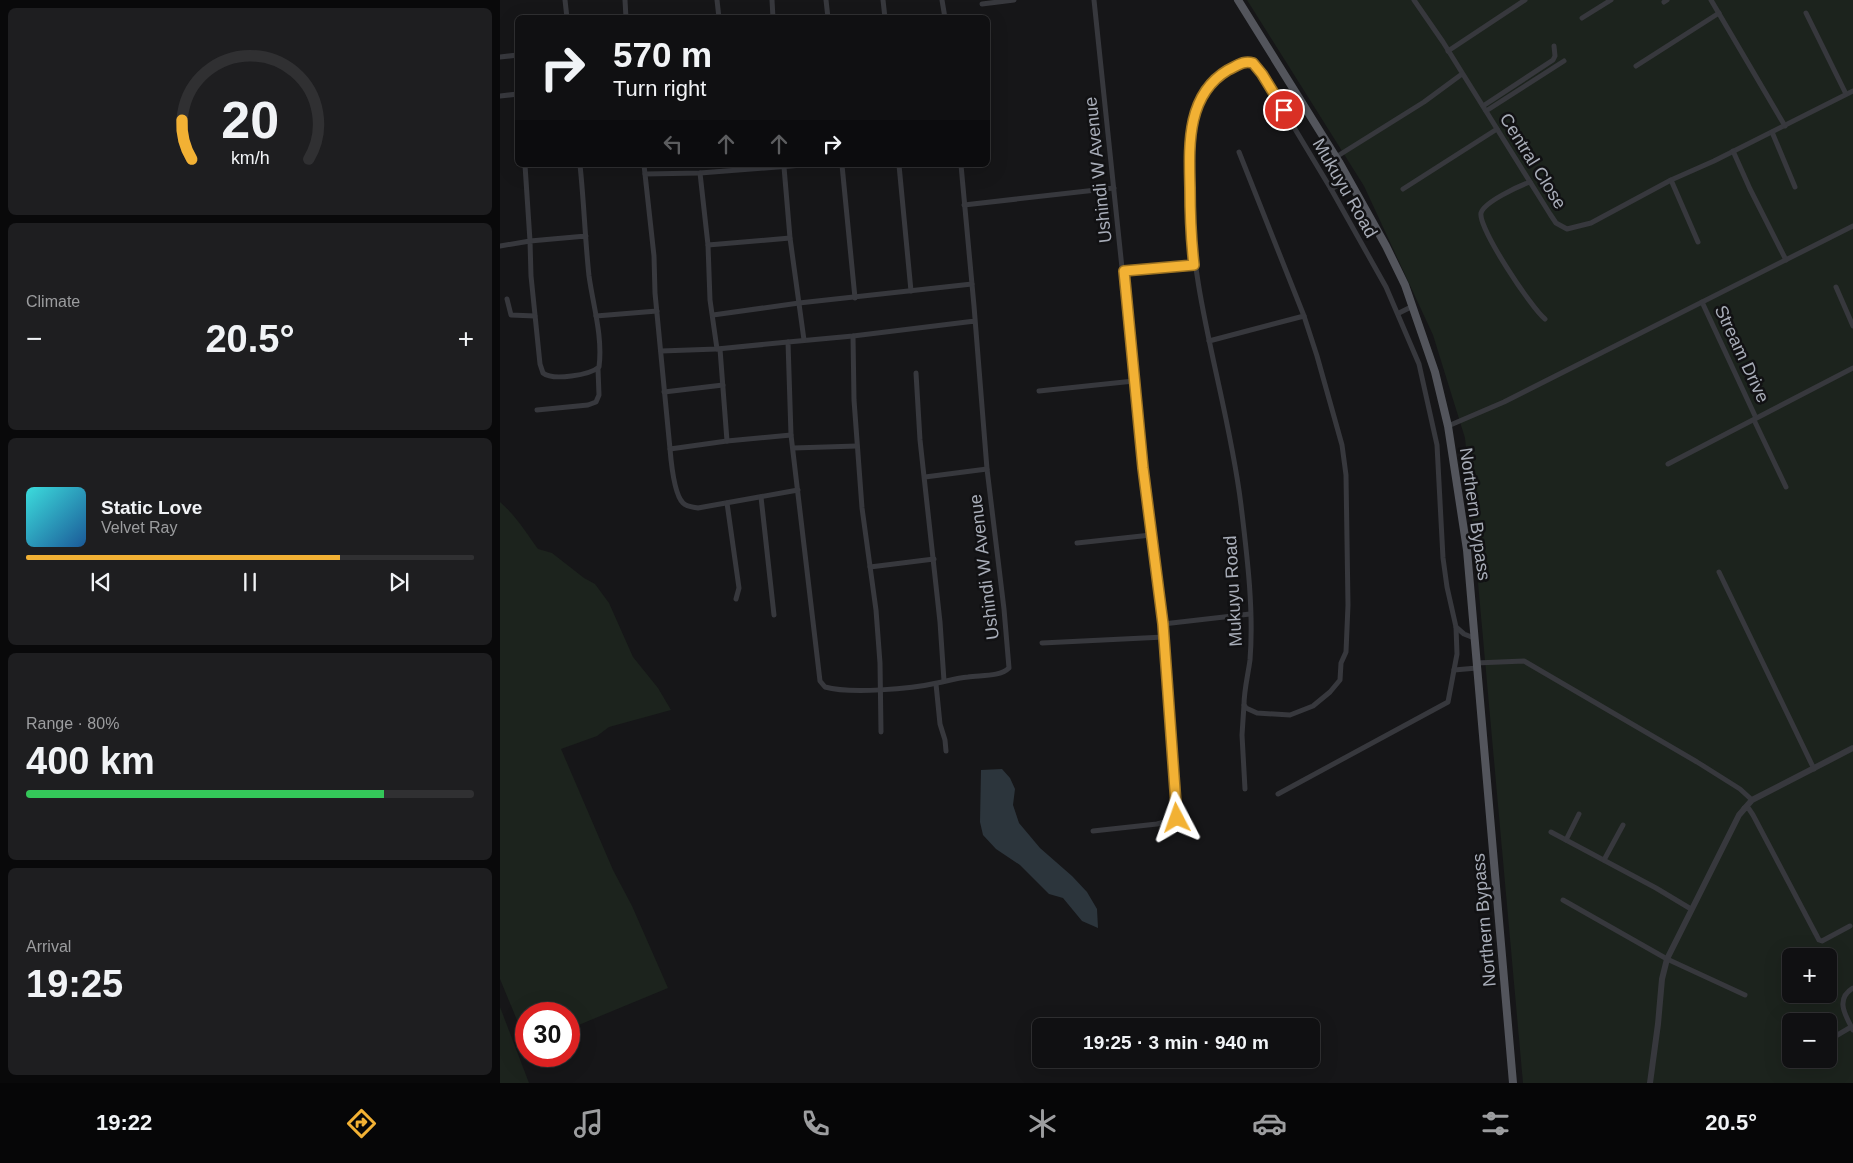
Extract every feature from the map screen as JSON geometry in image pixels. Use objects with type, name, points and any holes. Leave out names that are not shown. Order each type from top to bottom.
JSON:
[{"type":"main road","name":"Northern Bypass","points":[[1238,0],[1336,157],[1386,246],[1413,306],[1435,372],[1448,426],[1467,550],[1513,1083]]},
{"type":"street","points":[[564,0],[566,15]]},
{"type":"street","points":[[625,0],[626,15]]},
{"type":"street","points":[[717,0],[719,15]]},
{"type":"street","points":[[772,0],[773,15]]},
{"type":"street","points":[[826,0],[828,15]]},
{"type":"street","points":[[883,0],[885,15]]},
{"type":"street","points":[[942,0],[944,15]]},
{"type":"street","points":[[982,4],[1014,0]]},
{"type":"street","name":"Ushindi W Avenue","points":[[1092,831],[1165,823],[1177,818],[1163,624],[1134,381],[1124,271],[1094,0]]},
{"type":"street","name":"Central Close","points":[[1414,0],[1556,223],[1564,228],[1571,229],[1591,223],[1671,180],[1694,171],[1853,91]]},
{"type":"street","points":[[1448,51],[1525,0]]},
{"type":"street","points":[[1582,18],[1611,0]]},
{"type":"street","points":[[1711,0],[1785,126]]},
{"type":"street","points":[[1636,66],[1719,13]]},
{"type":"street","points":[[1806,13],[1846,94]]},
{"type":"street","points":[[1482,106],[1553,60],[1555,56],[1554,46]]},
{"type":"street","points":[[500,57],[515,55]]},
{"type":"street","points":[[1486,112],[1564,61]]},
{"type":"street","name":"Mukuyu Road","points":[[1245,789],[1242,735],[1250,660],[1250,614],[1242,507],[1228,420],[1209,341],[1194,265],[1190,217],[1189,157],[1191,128],[1196,112],[1209,88],[1223,74],[1241,63],[1250,62],[1258,68],[1331,189],[1386,287],[1420,369],[1437,445],[1444,571],[1456,626],[1454,670],[1449,700],[1444,706],[1278,794]]},
{"type":"street","points":[[1336,157],[1424,102],[1462,74]]},
{"type":"street","points":[[500,96],[515,94]]},
{"type":"street","points":[[1403,189],[1497,129]]},
{"type":"street","points":[[1772,132],[1795,187]]},
{"type":"street","points":[[1734,151],[1750,189],[1786,260]]},
{"type":"street","points":[[1239,152],[1304,316],[1344,453],[1348,605],[1346,652],[1341,663],[1338,685],[1313,706],[1295,714],[1257,713],[1246,708],[1244,705]]},
{"type":"street","points":[[525,167],[535,316],[540,364],[543,373],[551,377],[587,374],[598,369]]},
{"type":"street","points":[[537,410],[588,405],[596,402],[599,396],[598,369],[600,361],[596,316],[589,276],[580,167]]},
{"type":"street","points":[[644,167],[654,256],[657,311],[670,449],[680,498],[685,505],[698,508],[798,490],[792,435],[788,342]]},
{"type":"street","points":[[645,174],[700,173],[735,168],[791,167]]},
{"type":"street","points":[[842,167],[855,298]]},
{"type":"street","points":[[899,167],[911,291]]},
{"type":"street","name":"Ushindi W Avenue","points":[[798,490],[820,681],[823,686],[840,689],[880,689],[936,684],[944,681],[1000,673],[1009,668],[1004,609],[987,469],[960,167]]},
{"type":"street","points":[[784,168],[790,238],[804,340]]},
{"type":"street","points":[[700,173],[708,245],[710,293],[719,349],[727,441]]},
{"type":"street","points":[[1331,189],[1348,179]]},
{"type":"street","points":[[1671,180],[1698,242]]},
{"type":"street","points":[[1530,182],[1517,187],[1487,206],[1481,216],[1487,234],[1524,294],[1539,314],[1545,318]]},
{"type":"street","points":[[964,205],[1114,188]]},
{"type":"street","points":[[1448,426],[1510,399],[1853,226]]},
{"type":"street","points":[[500,246],[530,241],[586,236]]},
{"type":"street","points":[[708,245],[790,238]]},
{"type":"street","points":[[1124,271],[1194,265]]},
{"type":"street","points":[[713,315],[799,303],[972,284]]},
{"type":"street","points":[[1836,287],[1853,326]]},
{"type":"street","points":[[507,299],[511,315],[535,316]]},
{"type":"street","name":"Stream Drive","points":[[1702,302],[1755,419]]},
{"type":"street","points":[[1398,314],[1413,306]]},
{"type":"street","points":[[596,316],[657,311]]},
{"type":"street","points":[[1209,341],[1304,316]]},
{"type":"street","points":[[661,352],[719,349],[853,336],[975,320]]},
{"type":"street","points":[[853,336],[857,446],[880,663],[881,732]]},
{"type":"street","name":"Stream Drive","points":[[1668,464],[1853,368]]},
{"type":"street","points":[[916,373],[920,440],[942,639],[944,681]]},
{"type":"street","points":[[1039,391],[1134,381]]},
{"type":"street","points":[[664,392],[723,385]]},
{"type":"street","points":[[1755,419],[1786,487]]},
{"type":"street","points":[[670,449],[792,435]]},
{"type":"street","points":[[1437,445],[1450,442]]},
{"type":"street","points":[[793,448],[857,446]]},
{"type":"street","points":[[925,477],[987,469]]},
{"type":"street","points":[[761,497],[774,615]]},
{"type":"street","points":[[727,503],[739,588],[736,600]]},
{"type":"street","points":[[1076,543],[1152,535]]},
{"type":"street","points":[[870,567],[934,559]]},
{"type":"street","points":[[1719,572],[1814,769]]},
{"type":"street","points":[[1163,624],[1250,614]]},
{"type":"street","points":[[1456,626],[1464,634],[1474,638]]},
{"type":"street","points":[[1042,643],[1164,637]]},
{"type":"street","points":[[1454,670],[1524,661],[1697,762],[1740,789],[1752,800]]},
{"type":"street","points":[[936,684],[940,724],[946,751]]},
{"type":"street","points":[[1650,1083],[1662,979],[1668,959],[1691,909],[1725,847],[1734,824],[1744,808],[1752,800],[1853,748]]},
{"type":"street","points":[[1744,808],[1749,809],[1753,815],[1819,940],[1850,926]]},
{"type":"street","points":[[1566,840],[1579,814]]},
{"type":"street","points":[[1604,860],[1623,825]]},
{"type":"street","points":[[1551,832],[1691,909]]},
{"type":"street","points":[[1563,900],[1668,959],[1745,994]]},
{"type":"street","points":[[1837,1036],[1852,1028],[1842,1004],[1844,996],[1853,988]]},
{"type":"shaded area","points":[[1247,0],[1853,0],[1853,1083],[1523,1083],[1465,438],[1433,335],[1364,186]]},
{"type":"shaded area","points":[[500,502],[516,519],[538,549],[552,553],[584,578],[595,584],[609,603],[633,657],[658,688],[671,710],[609,727],[597,736],[561,749],[613,870],[632,906],[668,988],[580,1024],[580,1002],[515,1002],[515,1015],[500,979]]},
{"type":"shaded area","points":[[1002,769],[1010,778],[1015,789],[1013,805],[1019,823],[1040,848],[1087,892],[1097,909],[1098,928],[1082,921],[1063,898],[1049,894],[1020,865],[996,849],[983,835],[980,822],[981,770]]},
{"type":"shaded area","points":[[500,1007],[515,1046],[515,1067],[523,1067],[529,1083],[500,1083]]},
{"type":"route","points":[[1177,818],[1163,624],[1143,468],[1124,271],[1194,265],[1190,217],[1189,157],[1191,128],[1196,112],[1209,88],[1223,74],[1241,63],[1250,62],[1258,68],[1284,110]]}]
